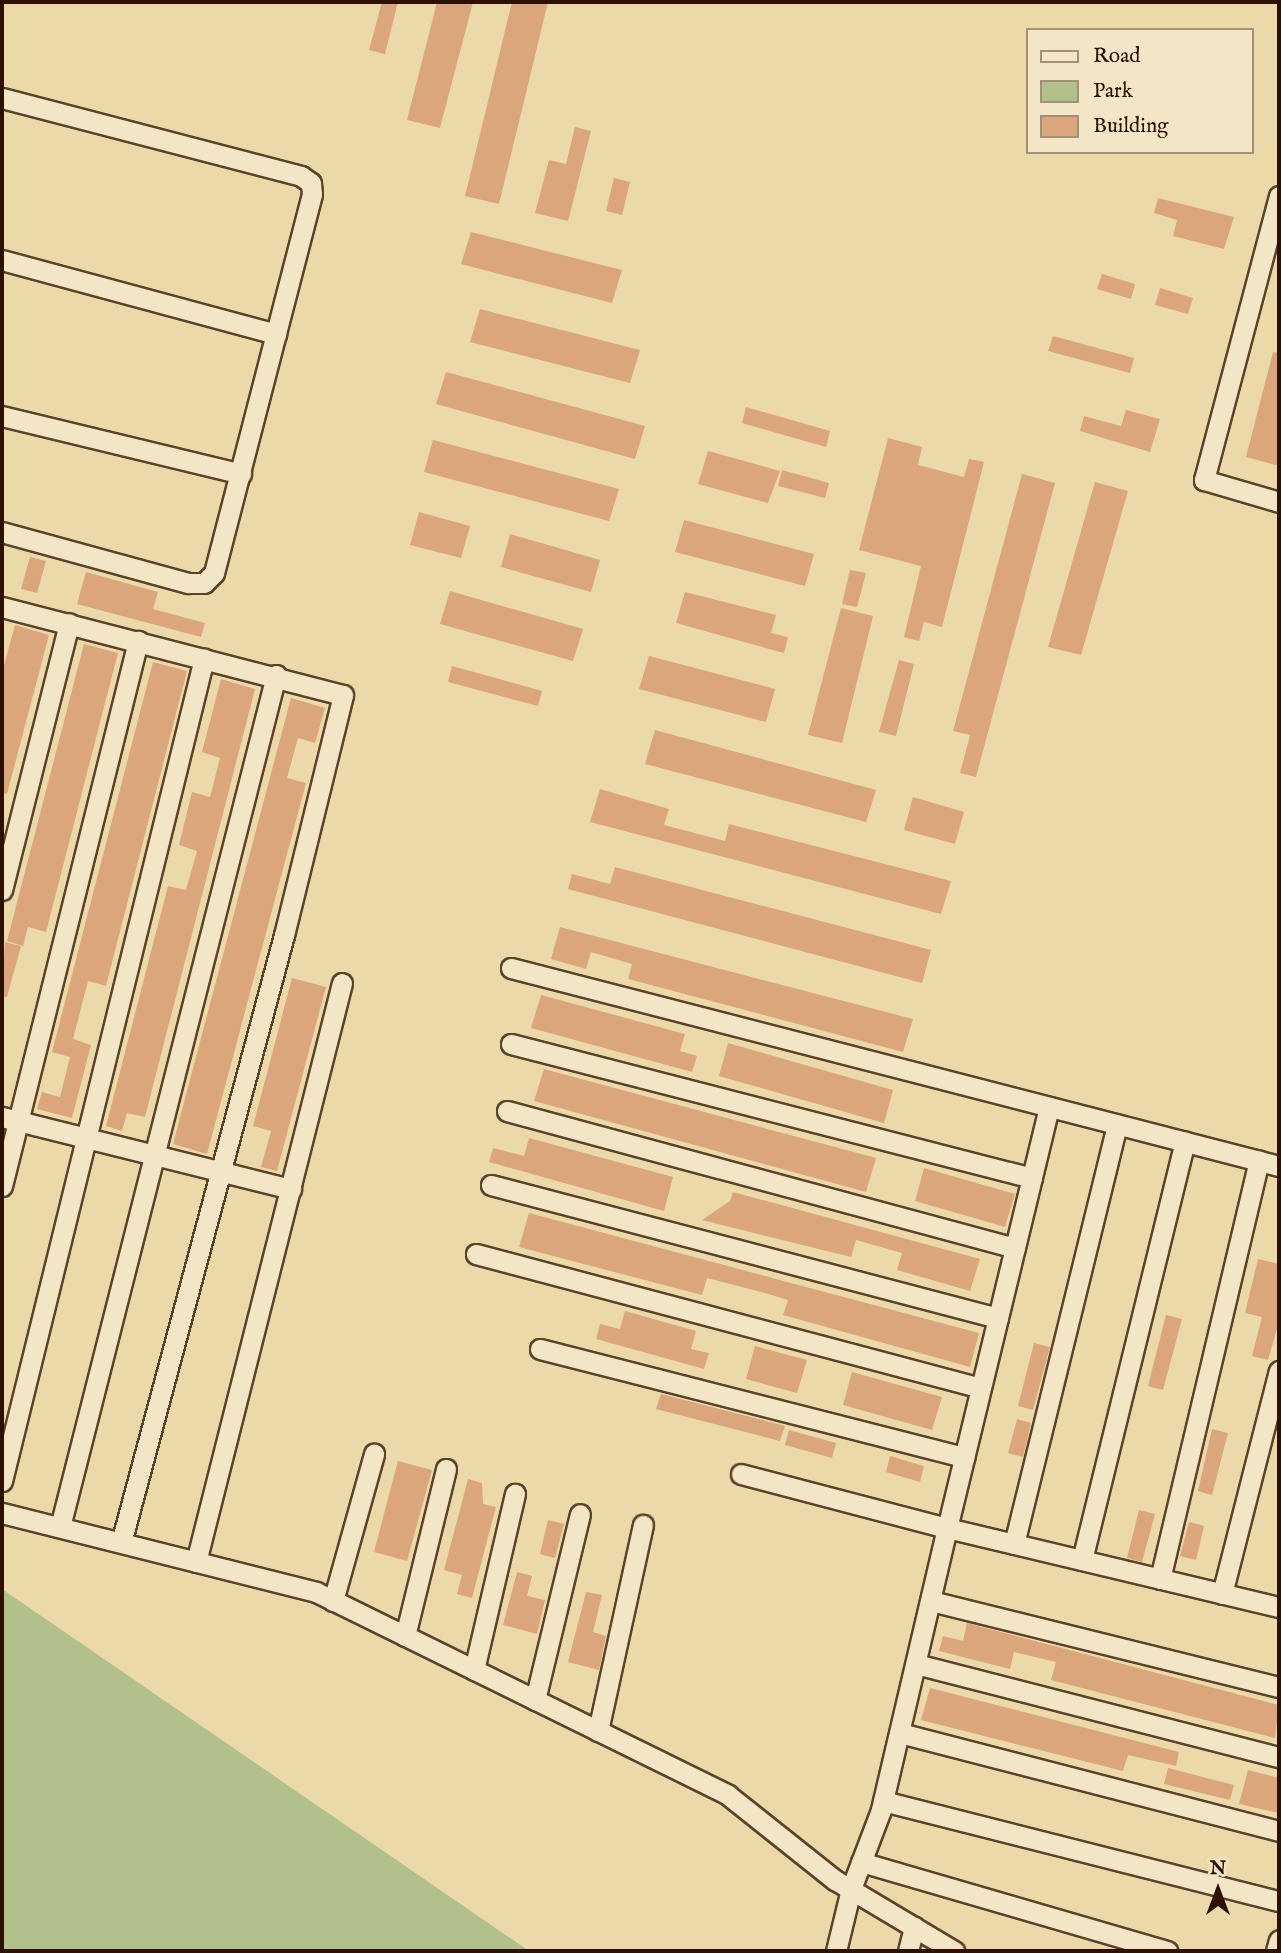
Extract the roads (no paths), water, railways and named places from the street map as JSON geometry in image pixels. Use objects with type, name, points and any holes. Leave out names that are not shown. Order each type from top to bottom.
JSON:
[{"type":"street","points":[[2,98],[301,176],[311,183],[276,334],[214,573],[204,583],[2,533]]},
{"type":"street","points":[[1279,196],[1204,480],[1279,502]]},
{"type":"street","points":[[2,260],[276,334]]},
{"type":"street","points":[[2,416],[241,474]]},
{"type":"street","points":[[2,607],[276,675],[343,695],[342,709],[222,1172],[121,1543]]},
{"type":"street","points":[[2,890],[69,623]]},
{"type":"street","points":[[2,1186],[9,1119],[138,641]]},
{"type":"street","points":[[2,1481],[204,657]]},
{"type":"street","points":[[60,1528],[276,675]]},
{"type":"street","points":[[510,968],[1279,1166]]},
{"type":"street","points":[[196,1562],[342,983]]},
{"type":"street","points":[[510,1044],[1032,1178]]},
{"type":"street","points":[[836,1951],[851,1889],[883,1801],[1049,1107]]},
{"type":"street","points":[[507,1111],[1015,1248]]},
{"type":"street","points":[[9,1119],[290,1189]]},
{"type":"street","points":[[1014,1544],[1117,1124]]},
{"type":"street","points":[[1082,1560],[1185,1142]]},
{"type":"street","points":[[1160,1579],[1259,1161]]},
{"type":"street","points":[[491,1185],[998,1318]]},
{"type":"street","points":[[476,1254],[981,1388]]},
{"type":"street","points":[[540,1349],[964,1457]]},
{"type":"street","points":[[1222,1594],[1279,1371]]},
{"type":"street","points":[[333,1601],[374,1454]]},
{"type":"street","points":[[405,1636],[446,1469]]},
{"type":"street","points":[[741,1474],[947,1528],[1279,1607]]},
{"type":"street","points":[[474,1670],[514,1494]]},
{"type":"street","points":[[2,1513],[196,1562],[333,1601],[729,1796],[851,1889],[954,1951]]},
{"type":"street","points":[[535,1700],[580,1514]]},
{"type":"street","points":[[598,1731],[643,1525]]},
{"type":"street","points":[[931,1601],[1279,1687]]},
{"type":"street","points":[[916,1664],[1279,1757]]},
{"type":"street","points":[[900,1733],[1279,1831]]},
{"type":"street","points":[[883,1801],[1279,1901]]},
{"type":"street","points":[[861,1862],[1167,1951]]},
{"type":"street","points":[[908,1951],[914,1927]]},
{"type":"street","points":[[1276,1951],[1279,1941]]}]
